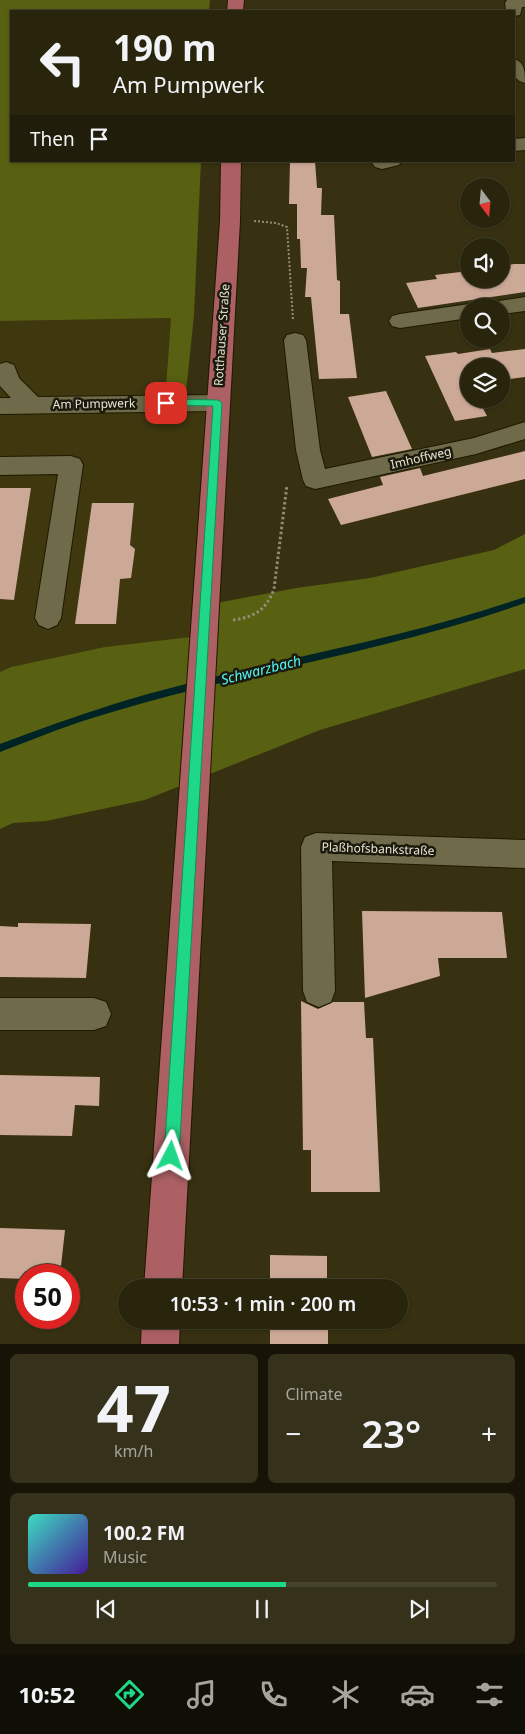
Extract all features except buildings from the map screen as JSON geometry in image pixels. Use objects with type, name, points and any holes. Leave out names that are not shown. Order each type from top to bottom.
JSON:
[{"type":"main road","name":"Rotthauser Straße","points":[[164,1279],[230,221],[232,162]]},
{"type":"main road","points":[[160,1344],[161,1329]]},
{"type":"street","points":[[514,10],[513,3],[525,2]]},
{"type":"street","points":[[510,306],[525,304]]},
{"type":"street","points":[[400,321],[460,312]]},
{"type":"street","points":[[295,340],[308,450]]},
{"type":"street","points":[[6,370],[8,381],[32,406]]},
{"type":"street","name":"Am Pumpwerk","points":[[0,406],[218,403]]},
{"type":"street","name":"Imhoffweg","points":[[308,450],[315,480],[476,446],[525,430]]},
{"type":"street","points":[[0,466],[71,465],[48,618]]},
{"type":"street","name":"Plaßhofsbankstraße","points":[[319,991],[316,848],[525,854]]},
{"type":"street","points":[[0,1014],[94,1014]]},
{"type":"path","points":[[230,221],[266,221],[287,227],[295,340]]},
{"type":"path","points":[[204,628],[255,616],[271,599],[274,589],[289,469],[299,452],[308,450]]},
{"type":"shaded area","points":[[171,318],[165,401],[0,405],[0,321]]},
{"type":"shaded area","points":[[216,404],[199,636],[105,647],[11,667],[0,672],[0,407]]},
{"type":"green space","points":[[0,0],[210,0],[209,10],[10,10],[10,162],[201,162],[194,315],[185,402],[165,401],[171,318],[0,321]]},
{"type":"green space","points":[[525,534],[525,669],[320,730],[145,800],[46,821],[13,823],[0,829],[0,672],[11,667],[105,647],[199,636],[211,604],[296,588],[370,578],[494,550]]},
{"type":"waterway","name":"Schwarzbach","points":[[0,748],[55,727],[111,709],[226,678],[399,637],[473,617],[525,600]]},
{"type":"route","points":[[166,403],[218,403],[171,1156]]}]
